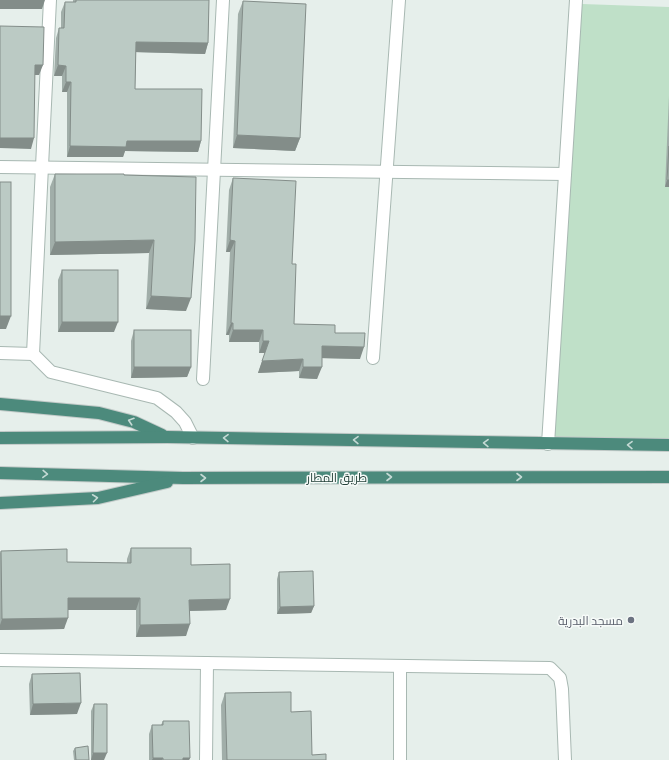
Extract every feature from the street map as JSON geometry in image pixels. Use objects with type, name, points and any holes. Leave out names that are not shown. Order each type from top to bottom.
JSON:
[{"type":"highway","points":[[0,404],[99,413],[134,422],[167,437]]},
{"type":"highway","points":[[3,438],[167,437],[669,445]]},
{"type":"highway","name":"طريق المطار","points":[[3,473],[183,478],[669,477]]},
{"type":"highway","points":[[0,503],[98,498],[183,478]]},
{"type":"street","points":[[50,0],[40,168],[33,354],[51,372],[156,398],[176,412],[185,422],[193,438]]},
{"type":"street","points":[[203,379],[223,0]]},
{"type":"street","points":[[373,358],[399,0]]},
{"type":"street","points":[[548,444],[576,0]]},
{"type":"street","points":[[0,167],[565,174]]},
{"type":"street","points":[[0,353],[33,354]]},
{"type":"street","points":[[0,660],[550,668],[560,678],[562,689],[565,760]]},
{"type":"street","points":[[206,760],[207,663]]},
{"type":"street","points":[[400,666],[400,760]]},
{"type":"green space","points":[[582,4],[669,7],[669,441],[552,440]]},
{"type":"building","points":[[76,0],[209,0],[208,43],[136,42],[135,89],[202,89],[201,141],[127,141],[126,147],[70,146],[71,82],[66,82],[66,66],[58,65],[59,28],[64,28],[65,2],[76,2]]},
{"type":"building","points":[[243,1],[306,4],[300,138],[237,135]]},
{"type":"building","points":[[0,26],[44,27],[43,65],[35,65],[34,138],[0,138]]},
{"type":"building","points":[[669,146],[669,180],[667,180]]},
{"type":"building","points":[[55,174],[124,174],[196,177],[195,241],[191,298],[151,296],[154,240],[55,242]]},
{"type":"building","points":[[233,178],[296,181],[292,264],[296,264],[294,324],[335,325],[335,333],[365,333],[364,347],[322,346],[322,367],[303,367],[303,359],[262,361],[269,341],[263,341],[263,330],[233,330],[233,323],[231,323],[235,241],[230,240]]},
{"type":"building","points":[[0,182],[11,182],[11,316],[0,316]]},
{"type":"building","points":[[62,270],[118,270],[118,322],[62,322]]},
{"type":"building","points":[[134,330],[191,330],[191,367],[134,367]]},
{"type":"building","points":[[131,548],[191,548],[191,565],[230,564],[230,599],[189,600],[190,624],[140,625],[140,598],[68,598],[68,618],[2,619],[1,551],[67,549],[67,562],[131,563]]},
{"type":"building","points":[[313,571],[314,606],[280,607],[279,572]]},
{"type":"building","points":[[80,673],[81,703],[33,704],[32,674]]},
{"type":"building","points":[[291,692],[291,712],[311,711],[312,755],[326,754],[326,760],[227,760],[225,693]]},
{"type":"building","points":[[94,704],[107,704],[107,753],[93,753]]},
{"type":"building","points":[[163,721],[189,721],[190,758],[183,758],[183,760],[163,760],[163,758],[153,758],[152,725],[163,725]]},
{"type":"building","points":[[88,746],[89,760],[76,760],[75,748]]},
{"type":"place","name":"مسجد البدرية","points":[[631,620]]}]
